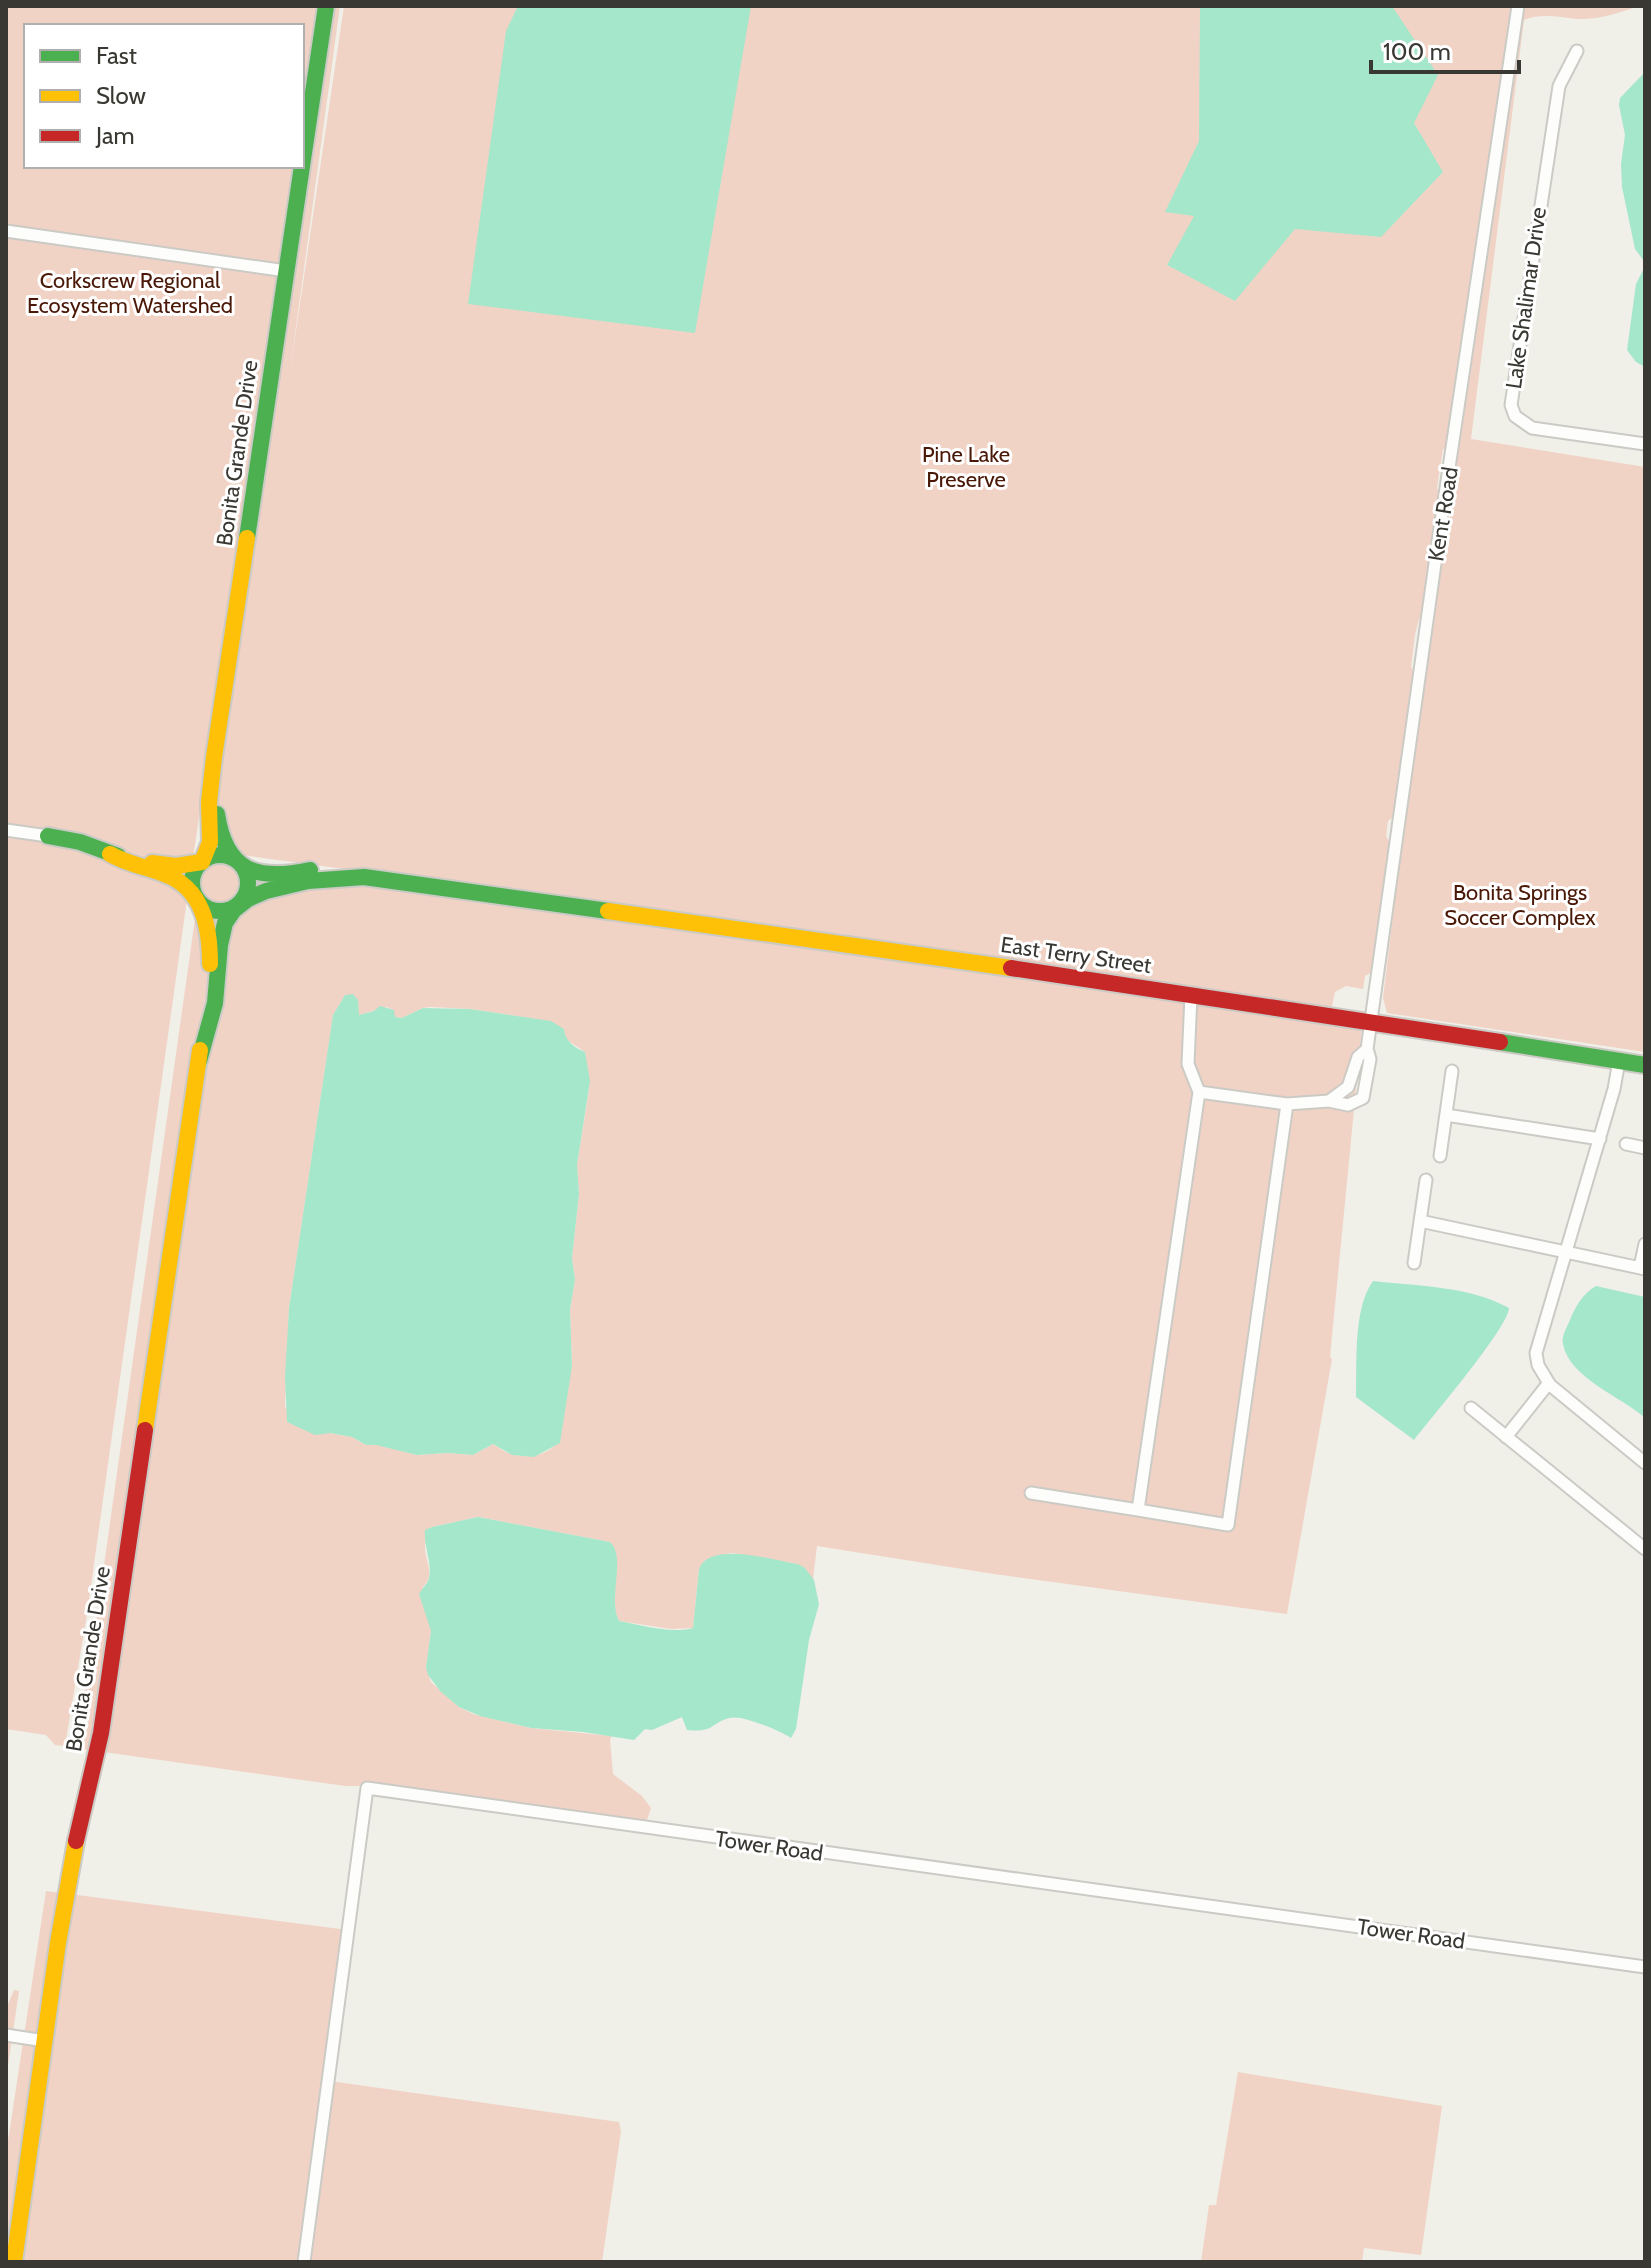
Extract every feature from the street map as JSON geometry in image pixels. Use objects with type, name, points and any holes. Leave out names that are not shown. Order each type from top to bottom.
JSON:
[{"type":"street","name":"Bonita Grande Drive","points":[[304,153],[326,6]]},
{"type":"street","name":"Kent Road","points":[[1367,1049],[1518,6]]},
{"type":"street","name":"Lake Shalimar Drive","points":[[1577,51],[1559,86],[1511,405],[1515,416],[1532,428],[1645,444]]},
{"type":"street","name":"Bonita Grande Drive","points":[[202,862],[210,842],[209,802],[215,751],[302,168]]},
{"type":"street","points":[[6,231],[286,271]]},
{"type":"street","name":"Bonita Grande Drive","points":[[215,751],[219,770],[215,796],[217,820],[229,849],[240,862]]},
{"type":"street","points":[[6,830],[80,842],[110,854],[165,866],[202,862],[212,856],[224,855],[240,862],[248,884],[238,904],[217,910],[206,906],[177,879],[121,862],[110,854]]},
{"type":"street","points":[[195,894],[193,877],[202,862]]},
{"type":"street","name":"East Terry Street","points":[[240,862],[257,874],[360,868],[403,874],[500,896]]},
{"type":"street","name":"East Terry Street","points":[[238,904],[274,888],[340,877],[364,877],[1191,995],[1645,1065]]},
{"type":"street","name":"Bonita Grande Drive","points":[[14,2262],[77,1833],[101,1733],[199,1061],[210,948],[205,917],[195,894]]},
{"type":"street","name":"Bonita Grande Drive","points":[[199,1061],[215,1003],[225,922],[238,904]]},
{"type":"street","points":[[1138,1510],[1199,1092],[1188,1064],[1191,995]]},
{"type":"street","points":[[1199,1092],[1287,1104],[1329,1101],[1351,1104],[1363,1098],[1370,1059],[1367,1049],[1358,1057],[1348,1087],[1329,1101]]},
{"type":"street","points":[[1619,1061],[1600,1139],[1537,1341],[1538,1365],[1548,1384],[1645,1463]]},
{"type":"street","points":[[1440,1156],[1452,1071]]},
{"type":"street","points":[[1341,1091],[1351,1104]]},
{"type":"street","points":[[1031,1493],[1228,1525],[1287,1104]]},
{"type":"street","points":[[1446,1115],[1600,1139]]},
{"type":"street","points":[[1626,1144],[1645,1148]]},
{"type":"street","points":[[1414,1263],[1426,1180]]},
{"type":"street","points":[[1420,1221],[1642,1268],[1645,1244]]},
{"type":"street","points":[[1506,1437],[1548,1384]]},
{"type":"street","points":[[1471,1408],[1645,1549]]},
{"type":"street","name":"Tower Road","points":[[304,2262],[367,1788],[1645,1967]]},
{"type":"street","points":[[6,2035],[45,2041]]},
{"type":"green space","name":"Corkscrew Regional Ecosystem Watershed","points":[[6,6],[321,6],[304,117],[304,24],[24,24],[24,168],[297,168],[190,878],[87,1614],[65,1746],[55,1745],[46,1735],[6,1729]]},
{"type":"green space","name":"Pine Lake Preserve","points":[[331,6],[340,6],[289,378],[344,6],[1639,6],[1592,18],[1543,16],[1524,20],[1471,439],[1645,467],[1645,1052],[1387,1013],[1383,998],[1404,825],[1459,437],[1453,450],[1443,449],[1437,488],[1445,504],[1431,604],[1419,619],[1415,635],[1411,667],[1417,679],[1401,811],[1388,821],[1386,836],[1392,846],[1376,970],[1365,976],[1363,989],[1346,986],[1335,992],[1331,1010],[654,911],[205,850]]},
{"type":"green space","points":[[203,862],[678,926],[1362,1027],[1332,1359],[1287,1614],[817,1546],[813,1579],[798,1564],[732,1553],[716,1556],[699,1569],[693,1628],[671,1629],[619,1621],[614,1601],[616,1562],[610,1542],[478,1517],[432,1527],[425,1547],[429,1578],[423,1587],[431,1631],[426,1667],[431,1682],[459,1707],[473,1714],[531,1728],[612,1736],[613,1774],[642,1796],[651,1808],[646,1823],[365,1786],[345,1786],[75,1748],[97,1615]],"holes":[[[345,995],[357,1007],[359,1015],[387,1007],[395,1017],[402,1018],[431,1007],[470,1009],[536,1019],[585,1052],[589,1089],[577,1165],[579,1194],[572,1258],[575,1279],[570,1310],[572,1366],[554,1446],[543,1453],[516,1455],[493,1444],[473,1455],[417,1455],[376,1444],[366,1445],[352,1437],[330,1433],[285,1407],[289,1308],[333,1016]]]},
{"type":"green space","points":[[46,1891],[348,1930],[323,2080],[619,2122],[621,2131],[602,2262],[6,2262],[6,2154]]},
{"type":"green space","points":[[14,1990],[19,1991],[6,2079],[6,2009]]},
{"type":"green space","points":[[1238,2072],[1442,2106],[1421,2255],[1364,2248],[1362,2262],[1201,2262],[1209,2205],[1216,2205]]},
{"type":"shaded area","points":[[518,6],[751,6],[695,333],[468,304],[506,31]]},
{"type":"shaded area","points":[[1200,6],[1392,6],[1438,75],[1414,123],[1443,172],[1381,237],[1295,229],[1235,301],[1167,265],[1194,216],[1165,212],[1199,141]]},
{"type":"shaded area","points":[[1645,72],[1645,367],[1636,362],[1627,350],[1636,284],[1644,261],[1635,249],[1622,187],[1625,135],[1619,105],[1620,98]]},
{"type":"shaded area","points":[[353,994],[358,1000],[359,1015],[380,1006],[394,1010],[395,1017],[402,1018],[423,1008],[470,1009],[551,1021],[564,1029],[571,1044],[585,1052],[590,1081],[577,1165],[579,1194],[572,1258],[575,1279],[570,1310],[572,1366],[560,1443],[534,1457],[512,1455],[493,1444],[473,1455],[417,1455],[366,1445],[352,1437],[330,1433],[315,1435],[287,1422],[285,1377],[289,1308],[333,1015],[345,995]]},
{"type":"shaded area","points":[[1373,1281],[1460,1291],[1509,1308],[1483,1353],[1414,1440],[1356,1397],[1359,1321]]},
{"type":"shaded area","points":[[1596,1286],[1645,1297],[1645,1418],[1586,1377],[1567,1356],[1563,1341],[1574,1310],[1587,1292]]},
{"type":"shaded area","points":[[478,1517],[610,1542],[617,1558],[615,1601],[619,1621],[656,1628],[693,1628],[699,1569],[705,1560],[744,1554],[805,1568],[814,1580],[819,1604],[809,1640],[796,1729],[791,1738],[761,1724],[735,1717],[707,1729],[687,1730],[682,1717],[652,1730],[645,1729],[634,1740],[531,1728],[480,1716],[459,1707],[441,1692],[428,1675],[426,1667],[431,1631],[419,1594],[427,1583],[430,1571],[425,1530]]},
{"type":"traffic: fast","points":[[304,153],[326,6]]},
{"type":"traffic: fast","points":[[247,538],[302,168]]},
{"type":"traffic: fast","points":[[217,814],[228,849],[247,868],[275,874],[310,870]]},
{"type":"traffic: fast","points":[[48,836],[80,842],[118,856]]},
{"type":"traffic: fast","points":[[220,855],[240,863],[248,883],[240,903],[220,911],[200,903],[192,883],[200,863],[220,855]]},
{"type":"traffic: fast","points":[[199,1061],[215,1003],[225,923],[234,910],[248,899],[266,891],[308,881],[364,877],[608,911]]},
{"type":"traffic: fast","points":[[1500,1042],[1645,1065]]},
{"type":"traffic: slow","points":[[152,863],[176,866],[202,862],[210,842],[209,802],[214,757],[247,538]]},
{"type":"traffic: slow","points":[[110,854],[164,874],[188,889],[202,910],[206,923],[210,964]]},
{"type":"traffic: slow","points":[[608,911],[1011,968]]},
{"type":"traffic: slow","points":[[145,1430],[200,1050]]},
{"type":"traffic: slow","points":[[14,2262],[58,1943],[76,1841]]},
{"type":"traffic: jam","points":[[1011,968],[1500,1042]]},
{"type":"traffic: jam","points":[[76,1841],[101,1733],[145,1430]]},
{"type":"park label","name":"Bonita Springs Soccer Complex","points":[[1520,904]]}]
